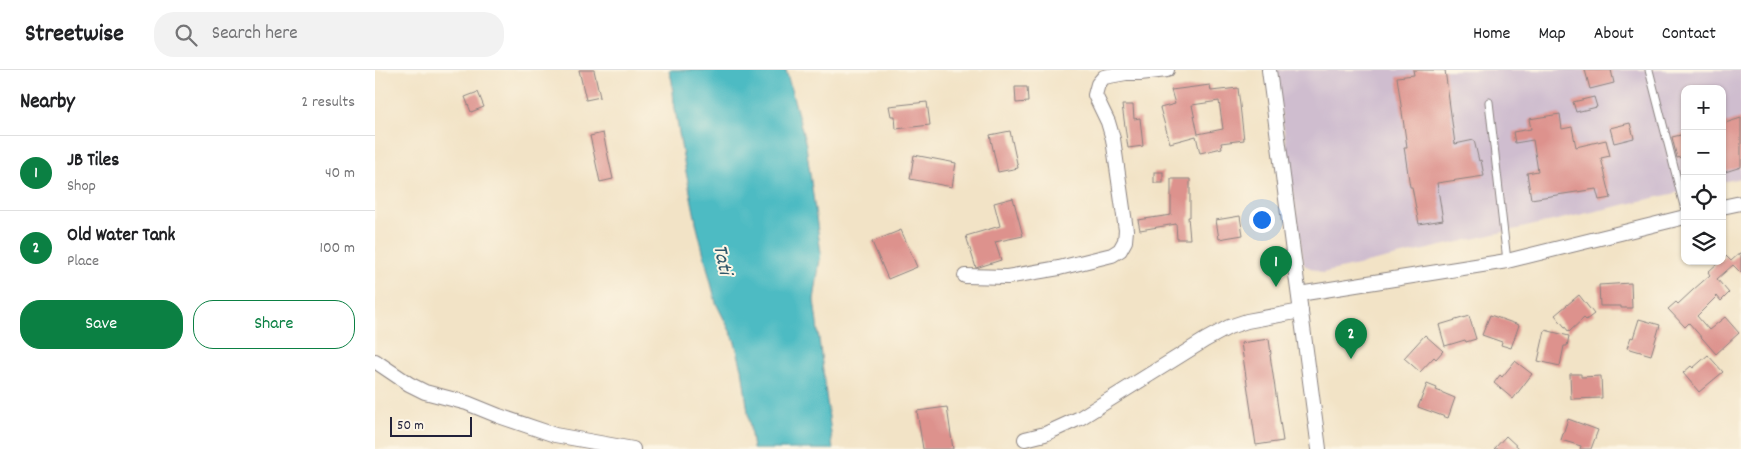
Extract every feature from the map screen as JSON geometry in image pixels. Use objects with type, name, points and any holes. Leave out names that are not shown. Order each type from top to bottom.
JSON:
[{"type":"street","points":[[965,276],[1007,277],[1059,268],[1112,255],[1120,250],[1125,241],[1126,230],[1113,138],[1108,122],[1095,95],[1098,84],[1105,77],[1126,73],[1167,70]]},
{"type":"street","points":[[1269,70],[1319,449]]},
{"type":"street","points":[[1726,206],[1741,203]]},
{"type":"street","points":[[1299,294],[1507,261],[1681,218]]},
{"type":"street","points":[[1025,439],[1053,431],[1080,418],[1229,327],[1247,321],[1301,311]]},
{"type":"street","points":[[375,361],[409,384],[425,392],[467,402],[499,416],[555,435],[633,449]]},
{"type":"lane","points":[[1649,70],[1681,194]]},
{"type":"lane","points":[[1489,102],[1507,261]]},
{"type":"shaded area","points":[[1275,70],[1741,70],[1741,178],[1726,181],[1726,85],[1681,85],[1681,192],[1322,273],[1304,265]]},
{"type":"water","name":"Tati","points":[[669,70],[786,70],[806,145],[821,253],[814,300],[833,449],[753,449],[742,369],[734,339],[716,303],[697,227]]},
{"type":"building","points":[[579,70],[594,70],[600,97],[586,100]]},
{"type":"building","points":[[1413,70],[1445,70],[1455,144],[1474,140],[1484,176],[1437,183],[1443,220],[1419,224],[1412,187],[1410,187],[1404,147],[1407,147],[1397,77],[1414,75]]},
{"type":"building","points":[[1585,70],[1611,70],[1614,83],[1590,89]]},
{"type":"building","points":[[1210,85],[1211,91],[1238,88],[1244,140],[1221,143],[1222,148],[1200,153],[1196,136],[1170,143],[1160,108],[1175,104],[1171,90]],"holes":[[[1219,101],[1223,129],[1198,134],[1192,105]]]},
{"type":"building","points":[[1015,87],[1027,87],[1028,102],[1016,103]]},
{"type":"building","points":[[478,92],[484,107],[471,112],[465,97]]},
{"type":"building","points":[[1594,97],[1597,107],[1576,112],[1573,102]]},
{"type":"building","points":[[927,102],[930,125],[896,129],[895,116],[891,116],[889,106]]},
{"type":"building","points":[[1122,105],[1133,105],[1134,119],[1140,118],[1143,146],[1128,148]]},
{"type":"building","points":[[1560,114],[1562,129],[1572,127],[1576,147],[1606,140],[1610,156],[1601,158],[1611,198],[1599,200],[1596,189],[1531,199],[1527,173],[1538,171],[1533,140],[1515,143],[1513,132],[1531,129],[1529,119]]},
{"type":"building","points":[[1741,118],[1741,167],[1726,172],[1726,130],[1726,123]]},
{"type":"building","points":[[1630,123],[1634,138],[1614,143],[1610,128]]},
{"type":"building","points":[[1010,131],[1018,168],[998,172],[990,135]]},
{"type":"building","points":[[603,133],[613,179],[600,182],[590,136]]},
{"type":"building","points":[[1681,135],[1681,157],[1677,158],[1672,137]]},
{"type":"building","points":[[914,155],[956,163],[952,187],[910,179]]},
{"type":"building","points":[[1154,172],[1163,172],[1163,183],[1154,183]]},
{"type":"building","points":[[1171,179],[1190,179],[1190,217],[1188,217],[1190,239],[1177,239],[1176,224],[1140,230],[1138,220],[1171,215]]},
{"type":"building","points":[[1013,198],[1023,236],[995,242],[1001,260],[976,268],[966,236],[1000,226],[994,203]]},
{"type":"building","points":[[1240,216],[1243,235],[1219,239],[1216,220]]},
{"type":"building","points":[[901,230],[917,267],[888,279],[872,242]]},
{"type":"building","points":[[1741,252],[1741,273],[1733,265],[1717,279],[1729,293],[1721,301],[1717,296],[1697,316],[1709,330],[1725,317],[1739,333],[1716,354],[1689,323],[1685,327],[1668,309],[1676,302],[1678,304],[1710,275],[1708,272],[1716,265],[1726,265],[1726,256],[1731,261]]},
{"type":"building","points":[[1631,283],[1632,308],[1600,306],[1599,285]]},
{"type":"building","points":[[1579,295],[1594,314],[1586,320],[1584,318],[1569,332],[1555,315]]},
{"type":"building","points":[[1490,315],[1519,325],[1511,348],[1501,345],[1502,342],[1482,335]]},
{"type":"building","points":[[1469,316],[1476,339],[1445,346],[1439,325]]},
{"type":"building","points":[[1639,319],[1660,325],[1651,355],[1627,348],[1631,337],[1633,338]]},
{"type":"building","points":[[1545,330],[1569,336],[1567,346],[1564,346],[1560,366],[1538,361]]},
{"type":"building","points":[[1425,335],[1443,351],[1436,359],[1434,357],[1420,372],[1404,358]]},
{"type":"building","points":[[1269,339],[1283,441],[1256,445],[1241,343]]},
{"type":"building","points":[[1708,355],[1723,372],[1699,392],[1683,373],[1691,366],[1693,368]]},
{"type":"building","points":[[1515,361],[1532,374],[1513,399],[1494,383],[1500,375],[1502,377]]},
{"type":"building","points":[[1570,374],[1581,374],[1581,377],[1601,376],[1602,398],[1571,399]]},
{"type":"building","points":[[1427,384],[1455,398],[1448,418],[1418,407]]},
{"type":"building","points":[[947,407],[953,449],[923,449],[917,411]]},
{"type":"building","points":[[1568,419],[1598,430],[1591,449],[1580,449],[1581,446],[1561,440]]},
{"type":"building","points":[[1506,436],[1520,449],[1494,449]]},
{"type":"place","name":"JB Tiles","points":[[1276,287]]},
{"type":"place","name":"Old Water Tank","points":[[1351,359]]}]
